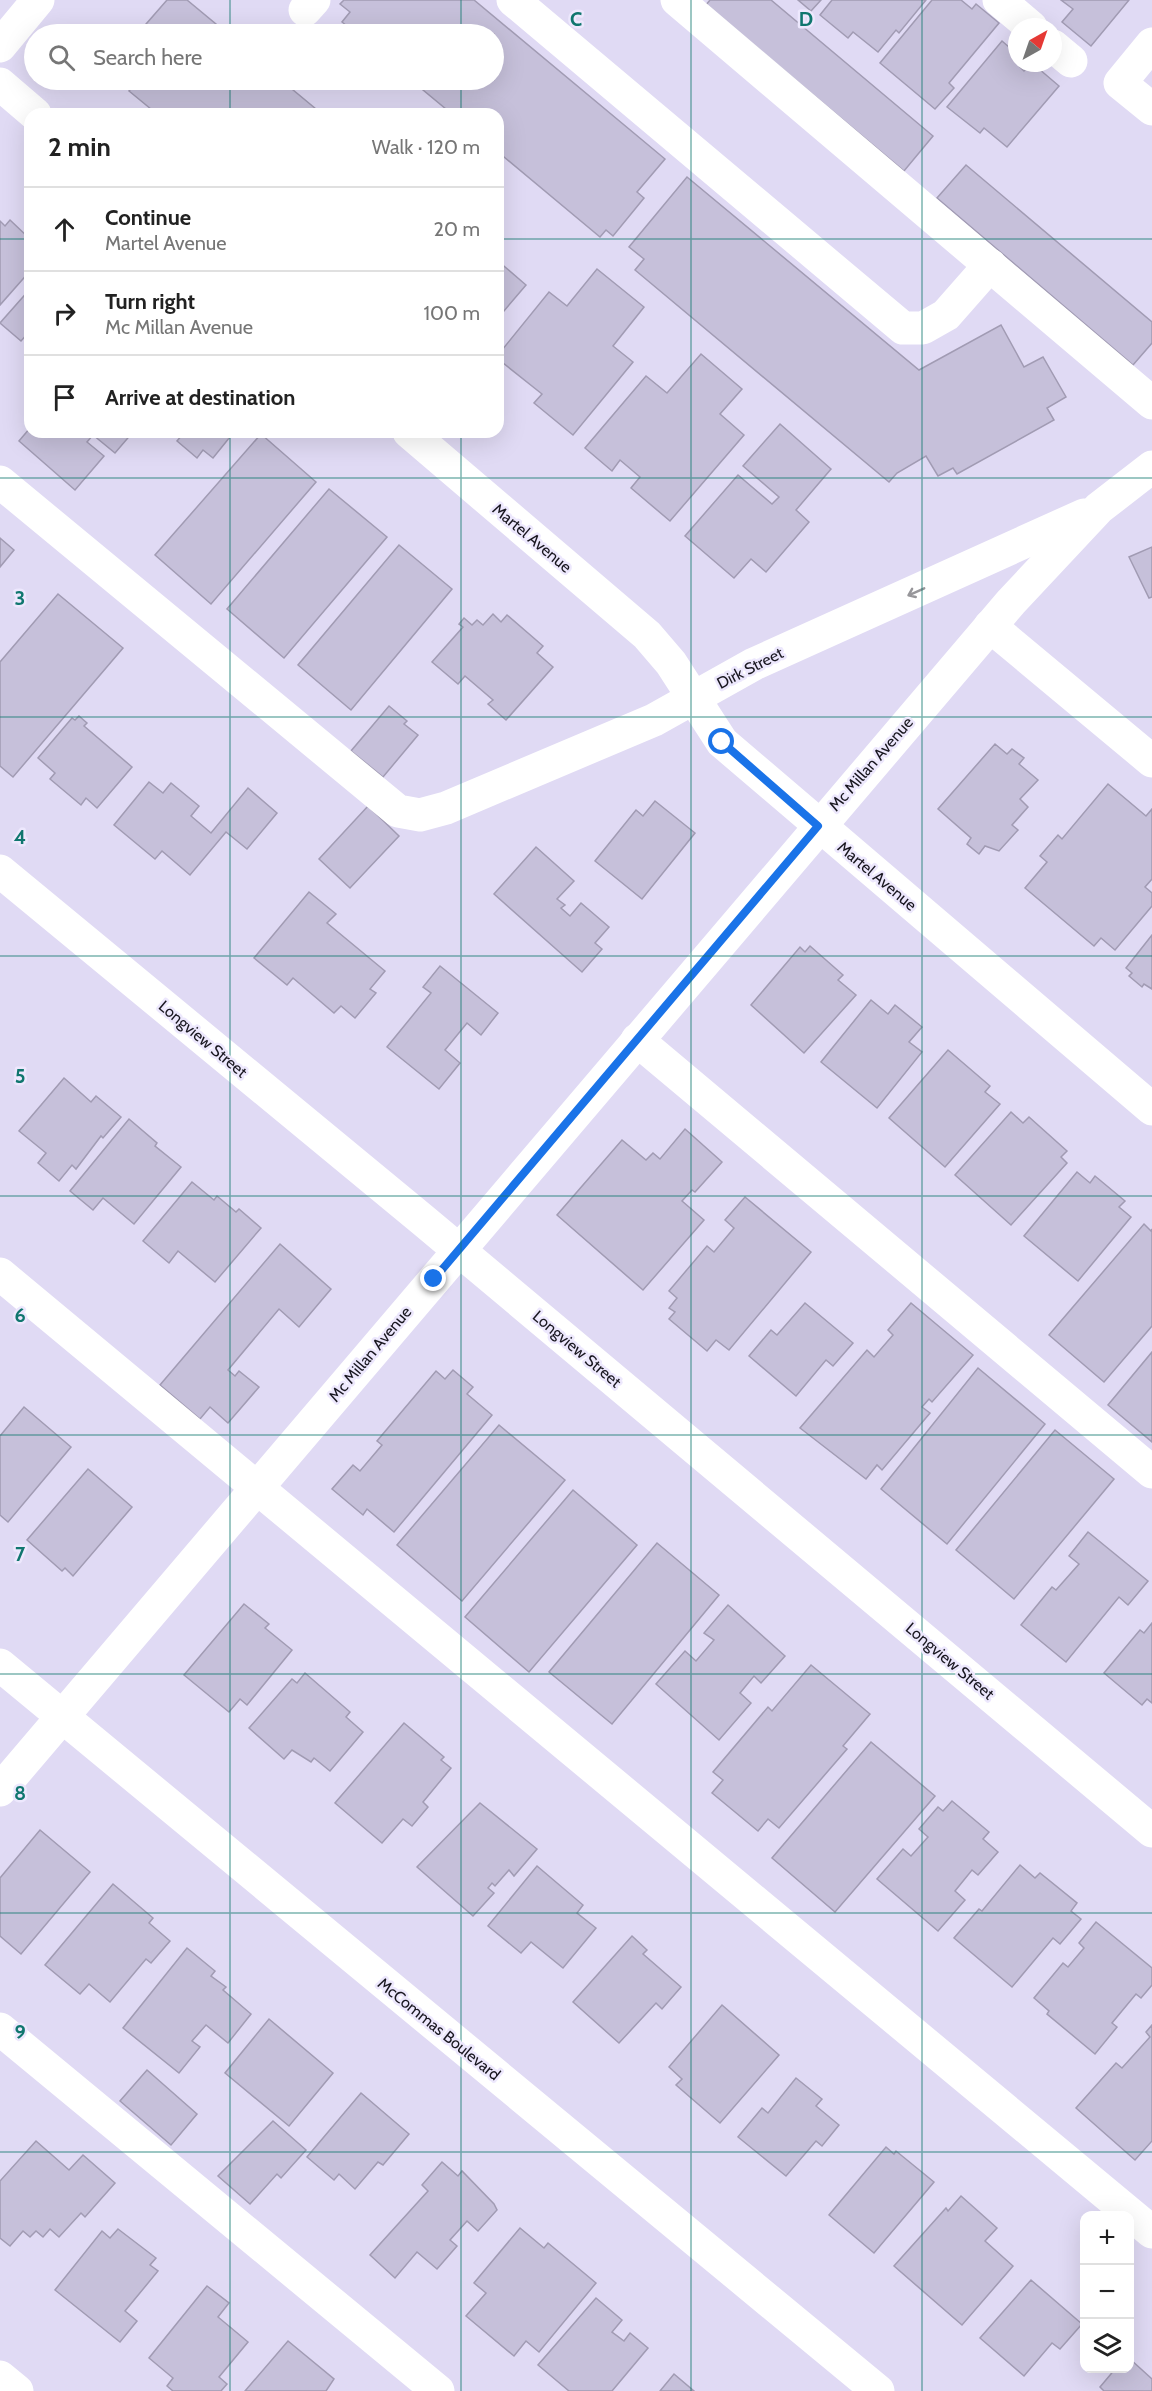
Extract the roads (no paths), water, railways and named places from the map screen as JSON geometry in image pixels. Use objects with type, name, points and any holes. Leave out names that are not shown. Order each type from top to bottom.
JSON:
[{"type":"street","points":[[0,46],[38,0]]},
{"type":"street","points":[[513,0],[903,327],[923,328],[946,315],[990,266]]},
{"type":"street","points":[[677,0],[1152,403]]},
{"type":"street","points":[[999,0],[1020,18]]},
{"type":"street","points":[[1152,44],[1120,83],[1152,108]]},
{"type":"street","points":[[0,84],[28,108]]},
{"type":"street","name":"Martel Avenue","points":[[415,438],[647,635],[671,663],[722,742],[1152,1109]]},
{"type":"street","name":"Mc Millan Avenue","points":[[0,1790],[1000,614],[1099,508],[1152,467]]},
{"type":"street","name":"Dirk Street","points":[[0,482],[398,811],[420,815],[446,808],[654,720],[754,664],[1099,508]]},
{"type":"street","points":[[969,568],[1000,614],[1152,761]]},
{"type":"street","name":"Longview Street","points":[[0,871],[459,1250],[1152,1831]]},
{"type":"street","points":[[637,1040],[1152,1472]]},
{"type":"street","points":[[0,1274],[1152,2232]]},
{"type":"street","name":"McCommas Boulevard","points":[[0,1665],[878,2391]]},
{"type":"street","points":[[0,2029],[438,2391]]},
{"type":"street","points":[[0,2377],[17,2391]]}]
